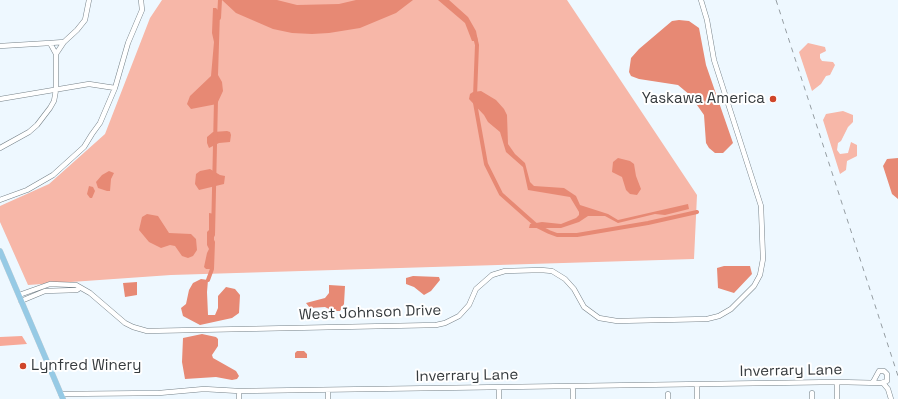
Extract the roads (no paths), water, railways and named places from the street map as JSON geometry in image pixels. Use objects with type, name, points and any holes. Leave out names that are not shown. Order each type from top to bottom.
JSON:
[{"type":"main road","points":[[0,251],[62,396]]},
{"type":"street","points":[[56,54],[64,42],[78,30],[85,20],[89,0]]},
{"type":"street","points":[[0,200],[33,187],[53,175],[84,147],[100,123],[115,88],[128,43],[142,10],[141,0]]},
{"type":"street","name":"West Johnson Drive","points":[[20,298],[38,287],[53,283],[73,284],[90,293],[132,327],[147,331],[441,325],[458,318],[466,310],[476,290],[487,278],[505,271],[546,270],[559,274],[570,284],[586,310],[599,318],[618,321],[707,319],[719,316],[731,309],[754,286],[760,275],[763,259],[761,206],[714,60],[706,15],[700,0]]},
{"type":"street","points":[[0,46],[64,42]]},
{"type":"street","points":[[0,148],[20,138],[37,125],[54,101],[56,90],[56,54],[50,44]]},
{"type":"street","points":[[0,99],[93,84],[115,88]]},
{"type":"street","points":[[873,382],[877,372],[886,372],[888,377],[883,383],[888,389],[891,399]]},
{"type":"street","points":[[837,382],[837,399]]},
{"type":"street","name":"Inverrary Lane","points":[[62,396],[159,393],[204,389],[239,392],[837,382],[883,383]]},
{"type":"street","points":[[697,385],[697,399]]},
{"type":"street","points":[[574,386],[574,399]]},
{"type":"street","points":[[499,388],[499,399]]},
{"type":"street","points":[[328,390],[328,399]]},
{"type":"street","points":[[239,392],[239,399]]},
{"type":"street","points":[[159,393],[159,399]]},
{"type":"street","points":[[812,393],[812,399]]},
{"type":"waterway","points":[[219,18],[220,0]]},
{"type":"waterway","points":[[475,37],[477,45],[475,96]]},
{"type":"waterway","points":[[213,235],[216,100]]},
{"type":"waterway","points":[[475,103],[486,164],[501,194],[537,226],[549,232],[557,235],[577,235],[648,223],[697,212]]},
{"type":"waterway","points":[[208,280],[212,269],[213,242]]},
{"type":"railway","points":[[776,0],[898,376]]},
{"type":"place","name":"Yaskawa America","points":[[773,99]]},
{"type":"place","name":"Lynfred Winery","points":[[23,366]]}]
